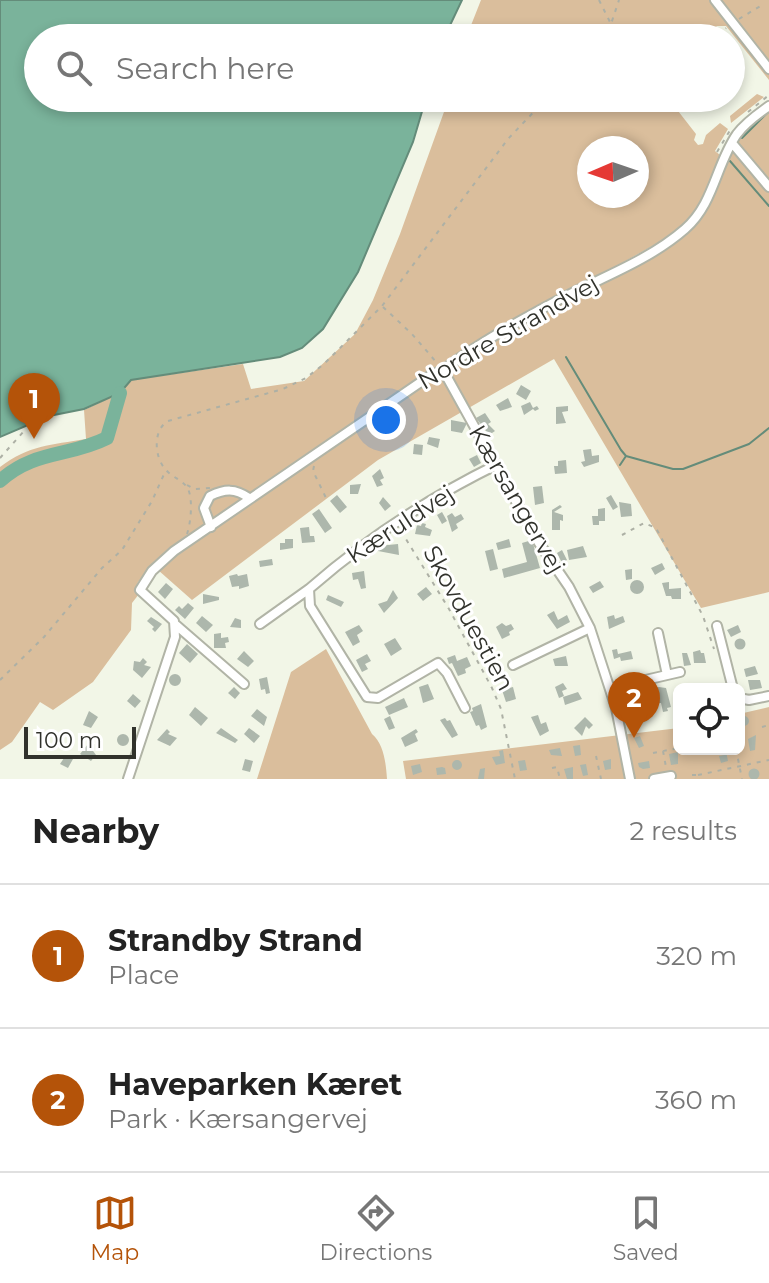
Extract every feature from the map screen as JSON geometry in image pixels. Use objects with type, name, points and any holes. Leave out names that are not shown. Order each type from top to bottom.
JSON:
[{"type":"street","points":[[715,0],[734,24]]},
{"type":"street","points":[[745,38],[769,69]]},
{"type":"street","name":"Nordre Strandvej","points":[[176,625],[140,590],[162,560],[409,388],[563,298],[641,258],[683,231],[709,199],[732,143],[746,123],[769,106]]},
{"type":"street","points":[[732,143],[769,187]]},
{"type":"street","name":"Kærsangervej","points":[[443,370],[590,628],[611,688],[630,779]]},
{"type":"street","name":"Kæruldvej","points":[[260,624],[396,523],[496,465]]},
{"type":"street","points":[[211,527],[204,508],[210,496],[234,490],[249,498]]},
{"type":"street","points":[[309,589],[310,606],[367,697],[378,698],[438,663],[447,673],[465,708]]},
{"type":"street","points":[[128,779],[176,625],[244,684]]},
{"type":"street","points":[[717,626],[731,683]]},
{"type":"street","points":[[513,665],[590,628]]},
{"type":"street","points":[[658,633],[667,675]]},
{"type":"street","points":[[611,688],[680,672]]},
{"type":"street","points":[[647,680],[652,704]]},
{"type":"street","points":[[745,699],[769,696]]},
{"type":"street","points":[[654,779],[669,776]]},
{"type":"path","points":[[599,0],[611,24]]},
{"type":"path","points":[[603,9],[605,0]]},
{"type":"path","points":[[611,24],[619,0]]},
{"type":"path","points":[[729,24],[762,5]]},
{"type":"path","points":[[218,492],[214,488],[194,489],[165,470],[157,446],[161,425],[283,389],[306,378],[324,364],[382,307],[508,139],[534,112]]},
{"type":"path","points":[[382,307],[412,334],[443,370]]},
{"type":"path","points":[[0,458],[24,431]]},
{"type":"path","points":[[316,451],[313,471],[326,498]]},
{"type":"path","points":[[0,680],[44,637],[102,568],[122,550],[152,501],[165,470]]},
{"type":"path","points":[[182,546],[189,527],[191,498],[187,485]]},
{"type":"path","name":"Skovduestien","points":[[396,523],[449,609],[492,688],[501,709],[515,779]]},
{"type":"path","points":[[622,535],[644,523],[656,528],[703,616],[715,652]]},
{"type":"path","points":[[762,727],[769,725]]},
{"type":"path","points":[[653,753],[673,749]]},
{"type":"path","points":[[663,751],[669,776]]},
{"type":"path","points":[[737,755],[742,779]]},
{"type":"path","points":[[596,756],[601,779]]},
{"type":"path","points":[[692,775],[698,777],[769,760]]},
{"type":"path","points":[[552,768],[557,767],[560,779]]},
{"type":"shaded area","points":[[0,0],[462,0],[451,24],[24,24],[24,112],[422,112],[413,142],[358,272],[323,329],[302,348],[280,357],[131,380],[120,393],[84,409],[49,416],[0,437]]},
{"type":"shaded area","points":[[481,0],[769,0],[769,80],[745,50],[745,24],[472,24]]},
{"type":"shaded area","points":[[757,94],[764,97],[745,112],[745,104]]},
{"type":"shaded area","points":[[769,109],[769,183],[737,142],[746,128]]},
{"type":"shaded area","points":[[444,112],[679,112],[696,134],[694,140],[698,145],[703,144],[706,135],[720,123],[728,129],[715,151],[720,155],[709,188],[699,206],[677,232],[436,368],[158,559],[138,582],[136,589],[139,594],[132,603],[131,630],[93,682],[53,710],[40,702],[12,742],[0,750],[0,467],[31,450],[86,439],[84,410],[120,393],[131,380],[243,364],[251,389],[304,381],[355,334],[373,300],[400,234]]},
{"type":"shaded area","points":[[735,112],[745,112],[731,123],[730,116]]},
{"type":"shaded area","points":[[732,152],[769,193],[769,592],[701,608],[554,359],[378,460],[192,600],[158,570],[165,562],[389,404],[436,374],[442,376],[452,366],[697,222],[711,200],[727,156]]},
{"type":"shaded area","points":[[326,649],[382,749],[387,779],[257,779],[291,672]]},
{"type":"shaded area","points":[[769,707],[769,779],[406,779],[403,761],[673,729],[673,755],[745,755],[745,713]]},
{"type":"building","points":[[521,385],[531,391],[526,400],[516,394]]},
{"type":"building","points":[[508,398],[512,407],[500,411],[496,405]]},
{"type":"building","points":[[530,402],[533,408],[537,406],[539,409],[524,415],[521,406]]},
{"type":"building","points":[[568,406],[568,411],[562,412],[566,423],[556,424],[556,407]]},
{"type":"building","points":[[485,413],[491,422],[488,424],[495,431],[489,435],[476,418]]},
{"type":"building","points":[[451,420],[467,423],[462,433],[451,431]]},
{"type":"building","points":[[429,437],[440,439],[438,448],[427,444]]},
{"type":"building","points":[[414,444],[423,445],[422,455],[413,454]]},
{"type":"building","points":[[591,449],[592,456],[599,455],[599,462],[584,467],[581,462],[585,461],[583,450]]},
{"type":"building","points":[[477,455],[481,463],[474,467],[469,459]]},
{"type":"building","points":[[566,460],[567,473],[555,474],[554,466],[558,466],[558,461]]},
{"type":"building","points":[[380,469],[383,485],[377,487],[372,476]]},
{"type":"building","points":[[361,484],[358,494],[350,494],[350,485]]},
{"type":"building","points":[[542,486],[544,503],[535,505],[533,487]]},
{"type":"building","points":[[337,495],[347,507],[340,513],[330,501]]},
{"type":"building","points":[[611,495],[618,507],[613,510],[606,498]]},
{"type":"building","points":[[383,497],[391,506],[385,511],[379,503]]},
{"type":"building","points":[[619,502],[631,504],[632,516],[621,517]]},
{"type":"building","points":[[560,505],[562,507],[554,512],[563,515],[563,521],[560,520],[560,530],[552,530],[552,510]]},
{"type":"building","points":[[605,508],[605,521],[593,525],[592,516],[598,516],[598,509]]},
{"type":"building","points":[[319,509],[332,528],[325,533],[312,514]]},
{"type":"building","points":[[442,512],[447,521],[442,524],[437,515]]},
{"type":"building","points":[[452,513],[455,517],[461,514],[464,519],[456,524],[458,528],[452,532],[447,516]]},
{"type":"building","points":[[422,523],[432,530],[430,536],[415,534],[417,525],[421,526]]},
{"type":"building","points":[[309,527],[310,536],[314,536],[315,542],[302,543],[300,528]]},
{"type":"building","points":[[285,539],[293,539],[293,548],[280,550],[280,543],[285,543]]},
{"type":"building","points":[[509,539],[511,547],[498,550],[496,543]]},
{"type":"building","points":[[532,540],[540,568],[504,578],[502,569],[527,562],[522,543]]},
{"type":"building","points":[[398,544],[399,555],[378,551],[378,546]]},
{"type":"building","points":[[583,546],[587,557],[569,560],[567,550]]},
{"type":"building","points":[[493,549],[498,569],[490,571],[485,551]]},
{"type":"building","points":[[562,550],[567,560],[562,563],[557,553]]},
{"type":"building","points":[[272,559],[273,565],[260,567],[259,561]]},
{"type":"building","points":[[662,563],[665,569],[655,575],[651,568]]},
{"type":"building","points":[[632,569],[632,579],[626,580],[625,570]]},
{"type":"building","points":[[364,571],[366,588],[361,589],[358,579],[353,580],[352,573]]},
{"type":"building","points":[[247,574],[249,586],[239,589],[239,586],[232,587],[229,576]]},
{"type":"building","points":[[637,580],[644,587],[637,594],[630,587]]},
{"type":"building","points":[[600,581],[604,587],[593,593],[589,587]]},
{"type":"building","points":[[669,582],[669,589],[681,588],[681,599],[666,596],[662,583]]},
{"type":"building","points":[[166,583],[173,589],[165,599],[158,592]]},
{"type":"building","points":[[426,587],[432,594],[423,601],[417,594]]},
{"type":"building","points":[[393,590],[398,598],[384,613],[378,604],[387,601]]},
{"type":"building","points":[[203,594],[219,597],[219,600],[203,604]]},
{"type":"building","points":[[328,595],[344,602],[341,607],[326,600]]},
{"type":"building","points":[[188,603],[194,608],[185,619],[175,610],[179,606],[182,609]]},
{"type":"building","points":[[554,611],[558,620],[567,615],[570,622],[557,629],[547,615]]},
{"type":"building","points":[[614,615],[615,619],[623,616],[625,622],[609,629],[607,617]]},
{"type":"building","points":[[202,616],[213,625],[206,632],[196,623]]},
{"type":"building","points":[[151,617],[162,624],[155,632],[147,621]]},
{"type":"building","points":[[235,618],[241,620],[241,628],[230,627]]},
{"type":"building","points":[[502,623],[506,626],[511,624],[514,629],[502,639],[496,627]]},
{"type":"building","points":[[359,625],[363,631],[357,635],[360,642],[353,646],[345,632]]},
{"type":"building","points":[[738,625],[741,632],[731,637],[727,630]]},
{"type":"building","points":[[480,630],[491,652],[483,656],[479,650],[482,648],[473,639]]},
{"type":"building","points":[[221,633],[221,638],[228,637],[229,642],[225,643],[226,648],[214,648],[214,634]]},
{"type":"building","points":[[395,638],[402,649],[391,656],[384,644]]},
{"type":"building","points":[[740,638],[746,644],[740,650],[734,644]]},
{"type":"building","points":[[187,644],[198,654],[190,663],[179,653]]},
{"type":"building","points":[[617,649],[618,654],[631,651],[633,659],[614,659],[612,650]]},
{"type":"building","points":[[700,650],[706,663],[694,663],[693,652]]},
{"type":"building","points":[[244,651],[254,661],[248,667],[237,659]]},
{"type":"building","points":[[682,653],[687,653],[691,665],[684,666]]},
{"type":"building","points":[[367,654],[371,661],[365,664],[368,669],[362,672],[356,660]]},
{"type":"building","points":[[455,655],[457,661],[467,657],[471,666],[465,669],[466,673],[458,676],[447,658]]},
{"type":"building","points":[[566,656],[568,666],[555,666],[553,659]]},
{"type":"building","points":[[143,658],[147,662],[144,665],[151,667],[142,678],[133,670],[134,661],[140,662]]},
{"type":"building","points":[[755,666],[758,674],[746,677],[744,669]]},
{"type":"building","points":[[175,674],[181,680],[175,686],[169,680]]},
{"type":"building","points":[[267,677],[270,693],[266,694],[265,689],[261,690],[259,679]]},
{"type":"building","points":[[748,680],[760,680],[762,688],[750,690]]},
{"type":"building","points":[[563,683],[567,689],[562,691],[564,696],[559,698],[555,687]]},
{"type":"building","points":[[428,684],[434,699],[423,703],[419,687]]},
{"type":"building","points":[[234,687],[240,693],[235,699],[228,693]]},
{"type":"building","points":[[513,687],[516,699],[506,702],[502,690]]},
{"type":"building","points":[[655,688],[666,688],[671,707],[667,708],[668,711],[663,712],[661,703],[658,703],[657,699],[660,698]]},
{"type":"building","points":[[578,692],[582,699],[565,705],[563,697]]},
{"type":"building","points":[[133,694],[141,701],[135,708],[127,701]]},
{"type":"building","points":[[404,698],[408,707],[389,715],[385,707]]},
{"type":"building","points":[[481,704],[487,727],[481,730],[470,712]]},
{"type":"building","points":[[195,707],[208,718],[201,726],[189,715]]},
{"type":"building","points":[[257,709],[267,717],[264,726],[251,716]]},
{"type":"building","points":[[644,710],[647,721],[639,722],[637,711]]},
{"type":"building","points":[[89,711],[98,717],[91,728],[83,725]]},
{"type":"building","points":[[538,715],[541,724],[546,722],[549,731],[540,736],[531,717]]},
{"type":"building","points":[[390,716],[395,728],[389,730],[384,719]]},
{"type":"building","points":[[585,717],[593,725],[589,729],[586,726],[582,736],[574,728]]},
{"type":"building","points":[[440,720],[450,720],[458,735],[452,738]]},
{"type":"building","points":[[221,728],[238,740],[235,743],[216,733]]},
{"type":"building","points":[[249,728],[260,736],[254,743],[244,734]]},
{"type":"building","points":[[167,729],[168,734],[177,738],[170,746],[157,740]]},
{"type":"building","points":[[416,729],[418,741],[405,747],[401,738]]},
{"type":"building","points":[[123,734],[129,740],[123,746],[117,740]]},
{"type":"building","points":[[756,735],[755,750],[750,751],[748,739]]},
{"type":"building","points":[[640,736],[644,746],[639,748],[634,738]]},
{"type":"building","points":[[88,744],[96,755],[91,761],[80,754]]},
{"type":"building","points":[[580,745],[581,755],[575,756],[573,746]]},
{"type":"building","points":[[560,748],[562,756],[551,755],[549,750]]},
{"type":"building","points":[[503,750],[505,763],[496,765],[492,757],[500,756],[499,751]]},
{"type":"building","points":[[669,754],[678,755],[678,764],[671,765]]},
{"type":"building","points":[[66,755],[73,759],[68,768],[60,764]]},
{"type":"building","points":[[727,755],[728,761],[721,763],[719,756]]},
{"type":"building","points":[[245,759],[253,761],[250,772],[242,770]]},
{"type":"building","points":[[611,759],[611,769],[605,770],[603,761]]},
{"type":"building","points":[[457,760],[462,765],[457,770],[452,765]]},
{"type":"building","points":[[525,760],[527,770],[520,771],[518,761]]},
{"type":"building","points":[[649,761],[650,768],[639,767],[638,763]]},
{"type":"building","points":[[420,764],[422,772],[413,775],[411,766]]},
{"type":"building","points":[[586,764],[588,775],[583,776],[580,765]]},
{"type":"building","points":[[442,767],[446,774],[437,775],[436,768]]},
{"type":"building","points":[[573,767],[573,779],[567,779],[564,769]]},
{"type":"building","points":[[485,768],[484,779],[478,779],[480,769]]},
{"type":"building","points":[[754,769],[759,774],[754,779],[749,774]]},
{"type":"waterway","points":[[742,138],[769,111]]},
{"type":"waterway","points":[[730,161],[769,206]]},
{"type":"waterway","points":[[566,357],[626,456],[683,469],[749,444],[769,428]]},
{"type":"waterway","points":[[0,481],[25,464],[107,438],[120,393]]},
{"type":"waterway","points":[[620,465],[626,456]]},
{"type":"place","name":"Strandby Strand","points":[[34,439]]},
{"type":"place","name":"Haveparken Kæret","points":[[634,738]]}]
